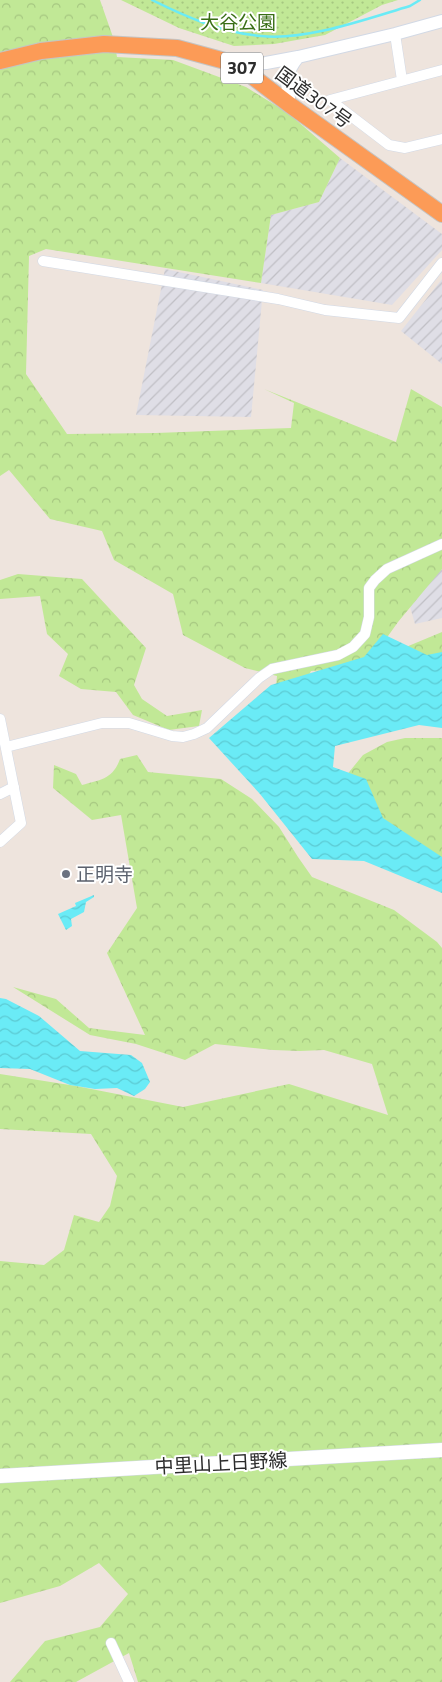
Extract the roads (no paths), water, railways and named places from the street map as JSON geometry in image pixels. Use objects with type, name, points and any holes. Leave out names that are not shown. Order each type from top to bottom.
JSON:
[{"type":"highway","name":"国道307号","points":[[0,61],[41,51],[104,44],[177,48],[236,64],[442,214]]},
{"type":"main road","name":"中里山上日野線","points":[[0,1476],[442,1450]]},
{"type":"street","points":[[236,64],[266,63],[298,57],[395,34],[442,20]]},
{"type":"street","points":[[395,34],[402,80]]},
{"type":"street","points":[[290,105],[286,77],[290,67],[298,57]]},
{"type":"street","points":[[442,70],[330,100],[390,145],[405,148],[442,139]]},
{"type":"street","points":[[43,261],[278,299],[325,310],[399,318],[442,263]]},
{"type":"street","points":[[6,747],[102,723],[129,723],[172,736],[194,734],[207,728],[272,668],[338,655],[353,647],[365,634],[369,617],[370,588],[375,580],[393,566],[442,544]]},
{"type":"street","points":[[0,719],[22,823],[0,842]]},
{"type":"street","points":[[0,794],[14,787]]},
{"type":"street","points":[[111,1642],[129,1682]]},
{"type":"water","points":[[383,634],[427,655],[442,652],[442,728],[419,725],[335,746],[333,767],[366,779],[383,818],[442,857],[442,893],[364,861],[312,859],[260,794],[209,738],[271,685],[364,657]]},
{"type":"water","points":[[94,895],[94,897],[86,902],[84,912],[71,919],[72,926],[66,930],[58,914],[76,906],[75,903]]},
{"type":"water","points":[[0,998],[6,999],[39,1016],[80,1051],[131,1055],[142,1063],[150,1082],[145,1089],[134,1096],[117,1088],[95,1089],[70,1085],[30,1069],[0,1068]]},
{"type":"waterway","points":[[152,0],[191,18],[219,28],[233,32],[279,37],[336,28],[410,6],[420,0]]},
{"type":"place","name":"正明寺","points":[[66,874]]},
{"type":"park label","name":"大谷公園","points":[[238,22]]}]
